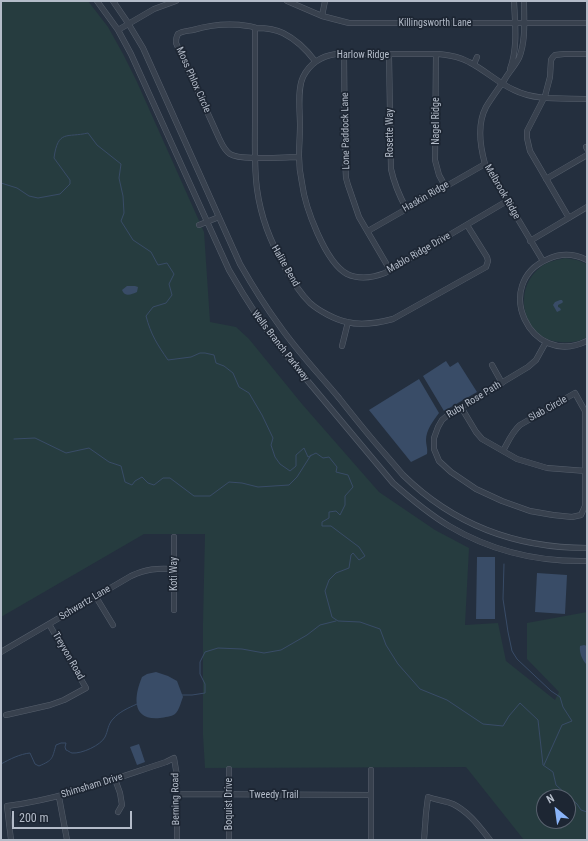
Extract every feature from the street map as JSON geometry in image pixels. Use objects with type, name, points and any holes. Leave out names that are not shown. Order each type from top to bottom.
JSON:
[{"type":"street","name":"Wells Branch Parkway","points":[[97,1],[118,30],[131,54],[229,270],[248,303],[269,334],[371,458],[393,483],[409,498],[427,512],[473,538],[493,547],[515,554],[567,562],[587,561]]},
{"type":"street","name":"Wells Branch Parkway","points":[[113,1],[143,48],[240,264],[259,296],[280,326],[381,449],[403,474],[418,488],[456,515],[478,526],[518,541],[568,548],[587,548]]},
{"type":"street","points":[[118,30],[154,9],[176,1]]},
{"type":"street","name":"Killingsworth Lane","points":[[287,1],[322,16],[348,23],[587,23]]},
{"type":"street","points":[[322,16],[325,1]]},
{"type":"street","points":[[515,3],[524,3]]},
{"type":"street","name":"Melbrook Ridge","points":[[507,75],[513,61],[515,44],[515,3]]},
{"type":"street","name":"Melbrook Ridge","points":[[524,3],[523,44],[518,59],[486,107],[482,121],[480,141],[481,152],[485,164],[542,261]]},
{"type":"street","name":"Moss Phlox Circle","points":[[299,157],[255,158],[238,157],[229,154],[224,147],[176,43],[176,38],[184,31],[207,26],[232,25],[266,28],[282,32],[293,38],[303,46],[315,61]]},
{"type":"street","name":"Halite Bend","points":[[255,28],[255,158],[257,188],[264,222],[273,247],[300,293],[311,304],[327,314],[348,322],[368,323],[393,319],[486,267],[488,262],[487,257],[467,225]]},
{"type":"street","points":[[515,44],[523,44]]},
{"type":"street","name":"Harlow Ridge","points":[[315,61],[330,55],[344,54],[436,54]]},
{"type":"street","name":"Lone Paddock Lane","points":[[344,54],[346,178],[359,217],[390,270]]},
{"type":"street","points":[[436,54],[456,57],[474,64],[520,93],[538,98],[587,99]]},
{"type":"street","name":"Nagel Ridge","points":[[436,54],[436,160],[439,175],[445,186]]},
{"type":"street","points":[[569,218],[530,151],[527,131],[547,89],[550,77],[551,60],[553,57],[555,55],[564,54],[587,54]]},
{"type":"street","name":"Rosette Way","points":[[389,55],[391,168],[394,182],[400,198],[406,208]]},
{"type":"street","points":[[474,64],[477,57]]},
{"type":"street","name":"Mablo Ridge Drive","points":[[315,61],[303,76],[300,87],[299,157],[302,184],[309,215],[316,231],[335,263],[346,273],[358,278],[374,277],[385,273],[507,201]]},
{"type":"street","points":[[546,179],[587,155]]},
{"type":"street","name":"Haskin Ridge","points":[[368,231],[485,164]]},
{"type":"street","points":[[530,241],[587,207]]},
{"type":"street","points":[[199,225],[219,217]]},
{"type":"street","points":[[586,342],[569,346],[561,346],[546,342],[539,338],[528,327],[520,306],[521,291],[526,277],[542,261],[567,255],[587,260]]},
{"type":"street","points":[[342,346],[348,322]]},
{"type":"street","name":"Ruby Rose Path","points":[[546,342],[536,360],[528,368],[461,407],[442,420],[434,438],[434,449],[439,461],[451,472],[476,489],[502,501],[530,510],[553,515],[572,517],[581,515],[585,506],[586,472]]},
{"type":"street","points":[[492,365],[502,383]]},
{"type":"street","name":"Slab Circle","points":[[503,451],[516,428],[575,393],[585,411],[586,472]]},
{"type":"street","points":[[461,407],[478,435],[482,439],[503,451],[517,458],[547,468],[586,472]]},
{"type":"street","name":"Koti Way","points":[[174,537],[174,610]]},
{"type":"street","name":"Schwartz Lane","points":[[1,652],[138,572],[152,569],[173,569]]},
{"type":"street","points":[[96,597],[113,626]]},
{"type":"street","name":"Treyvon Road","points":[[6,714],[50,705],[64,700],[86,688],[49,624]]},
{"type":"street","name":"Shimsham Drive","points":[[11,840],[7,806],[59,797],[166,762],[174,758]]},
{"type":"street","name":"Berning Road","points":[[174,758],[177,776],[177,840]]},
{"type":"street","name":"Boquist Drive","points":[[229,769],[229,840]]},
{"type":"street","points":[[371,770],[371,840]]},
{"type":"street","points":[[115,779],[122,805],[118,812]]},
{"type":"street","name":"Tweedy Trail","points":[[177,794],[371,796]]},
{"type":"street","points":[[59,797],[67,840]]},
{"type":"street","points":[[424,840],[428,797],[452,804],[463,810],[472,817],[490,840]]},
{"type":"green space","points":[[1,1],[88,1],[108,27],[137,82],[204,232],[210,322],[236,327],[249,339],[302,404],[379,492],[435,530],[469,548],[465,625],[498,623],[506,661],[555,700],[559,692],[527,659],[527,623],[587,612],[587,840],[524,840],[466,767],[205,768],[203,735],[203,623],[205,534],[144,534],[1,617]]},
{"type":"green space","points":[[565,258],[577,260],[587,264],[587,337],[571,342],[560,342],[547,339],[537,332],[529,322],[525,311],[524,299],[526,287],[532,275],[545,264]]},
{"type":"water","points":[[127,286],[138,287],[137,292],[129,295],[125,294],[122,290]]},
{"type":"water","points":[[560,300],[563,302],[558,305],[561,310],[557,312],[553,305],[555,302]]},
{"type":"water","points":[[446,361],[450,367],[458,362],[477,392],[444,411],[423,376]]},
{"type":"water","points":[[419,379],[439,413],[427,433],[427,454],[411,462],[369,410]]},
{"type":"water","points":[[477,557],[495,557],[495,619],[476,619]]},
{"type":"water","points":[[537,573],[567,575],[565,614],[535,612]]},
{"type":"water","points":[[580,646],[587,646],[587,665],[582,658],[580,651]]},
{"type":"water","points":[[156,672],[177,681],[183,697],[178,711],[172,716],[151,718],[144,716],[139,711],[137,706],[137,692],[142,677]]},
{"type":"water","points":[[139,744],[145,762],[137,765],[130,747]]},
{"type":"waterway","points":[[1,183],[17,188],[29,196],[38,198],[60,194],[70,184],[70,180],[54,158],[58,143],[65,136],[69,135],[88,133],[97,145],[121,164],[119,178],[123,196],[124,213],[121,221],[133,240],[151,252],[158,265],[167,263],[174,274],[169,284],[172,295],[166,303],[153,307],[146,316],[150,329],[168,360],[191,357],[200,353],[214,355],[216,363],[224,366],[233,373],[239,387],[249,393],[273,438],[271,445],[275,457],[280,464],[290,471],[296,466],[296,455],[304,448],[308,457],[316,453],[323,458],[329,457],[337,467],[336,472],[348,475],[353,487],[345,496],[345,505],[340,515],[336,511],[329,512],[329,518],[322,522],[322,526],[331,526],[359,547],[365,556],[359,560],[353,553],[351,555],[349,568],[336,573],[329,580],[325,591],[332,617],[338,621],[360,622],[380,629],[386,645],[398,664],[420,689],[447,700],[483,724],[503,726],[520,703],[538,720],[543,765],[553,772],[556,785],[577,804],[581,810],[587,812]]},
{"type":"waterway","points":[[14,439],[35,438],[66,453],[89,448],[109,462],[121,466],[125,482],[132,485],[135,481],[142,477],[148,483],[154,485],[163,478],[170,478],[194,496],[210,496],[229,482],[242,483],[258,487],[289,485],[297,477],[311,455]]},
{"type":"waterway","points":[[504,564],[503,599],[512,651],[517,659],[551,691],[560,697],[563,707],[572,721],[562,725],[544,765]]},
{"type":"waterway","points":[[181,695],[205,693],[205,684],[200,674],[200,662],[205,652],[218,648],[242,649],[264,653],[281,650],[307,635],[320,625],[336,621]]},
{"type":"waterway","points":[[1,764],[30,753],[35,764],[39,766],[47,762],[53,756],[56,745],[61,743],[66,743],[66,750],[72,753],[81,752],[91,748],[103,740],[111,721],[115,717],[124,710],[137,704]]}]
